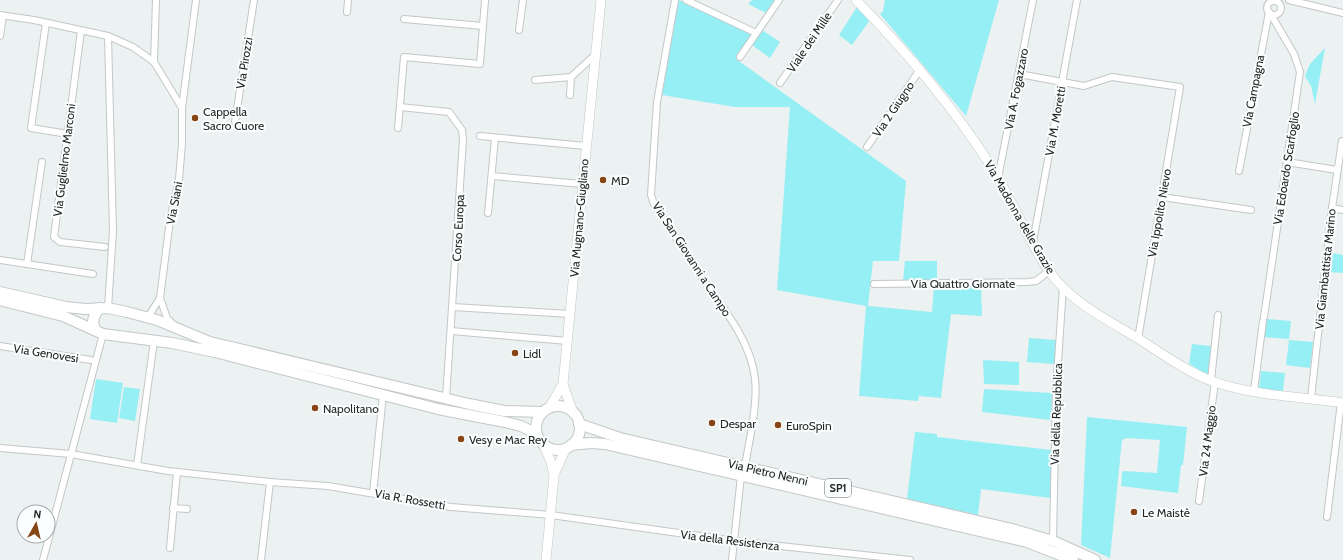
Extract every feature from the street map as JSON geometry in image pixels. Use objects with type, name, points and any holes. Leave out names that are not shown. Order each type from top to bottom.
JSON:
[{"type":"main road","points":[[0,292],[66,307],[104,308],[148,317],[210,342],[504,411],[546,410],[562,407],[573,413],[579,424],[578,436],[569,447],[555,450],[544,446],[537,434],[537,422],[546,410]]},
{"type":"main road","points":[[0,300],[63,316],[99,332],[215,352],[438,409],[521,426],[537,434]]},
{"type":"main road","points":[[99,332],[93,326],[94,317],[104,308]]},
{"type":"main road","points":[[155,341],[162,337],[165,332],[164,323]]},
{"type":"main road","name":"Via Pietro Nenni","points":[[579,424],[620,438],[743,471],[1027,542],[1073,560]]},
{"type":"main road","name":"Via Pietro Nenni","points":[[569,447],[591,443],[606,444],[743,471],[983,522],[1053,541],[1095,560]]},
{"type":"street","points":[[154,62],[156,0]]},
{"type":"street","name":"Via Siani","points":[[160,298],[168,235],[179,179],[182,144],[182,108],[196,0]]},
{"type":"street","points":[[347,12],[348,0]]},
{"type":"street","points":[[398,128],[404,57],[480,64],[485,0]]},
{"type":"street","points":[[519,30],[522,0]]},
{"type":"street","name":"Via Mugnano-Giugliano","points":[[573,413],[563,384],[601,0]]},
{"type":"street","name":"Via San Giovanni a Campo","points":[[675,0],[657,102],[651,195],[654,204],[730,319],[745,345],[753,366],[755,392],[732,560]]},
{"type":"street","points":[[686,0],[756,33]]},
{"type":"street","points":[[740,57],[779,0]]},
{"type":"street","name":"Viale dei Mille","points":[[780,83],[838,0]]},
{"type":"street","name":"Via Madonna delle Grazie","points":[[856,0],[902,49],[963,123],[998,178],[1049,271],[1063,287],[1093,311],[1191,371],[1213,381],[1254,391],[1342,403]]},
{"type":"street","name":"Via A. Fogazzaro","points":[[998,178],[1033,0]]},
{"type":"street","name":"Via M. Moretti","points":[[1033,242],[1077,0]]},
{"type":"street","points":[[1274,5],[1292,1],[1316,3],[1343,12]]},
{"type":"street","name":"Via Pirozzi","points":[[235,122],[254,2]]},
{"type":"street","name":"Via Edoardo Scarfoglio","points":[[1254,391],[1300,72],[1294,54],[1277,24],[1274,5]]},
{"type":"street","name":"Via Campagna","points":[[1238,171],[1274,5]]},
{"type":"street","points":[[0,36],[2,15],[108,36],[133,47],[154,62],[182,108]]},
{"type":"street","points":[[404,19],[483,26]]},
{"type":"street","points":[[46,23],[30,128],[68,134]]},
{"type":"street","name":"Via Guglielmo Marconi","points":[[81,31],[54,237],[60,242],[105,247]]},
{"type":"street","points":[[104,308],[113,231],[108,36]]},
{"type":"street","points":[[570,95],[572,77],[595,54]]},
{"type":"street","name":"Via 2 Giugno","points":[[867,147],[919,70]]},
{"type":"street","points":[[1019,74],[1062,83]]},
{"type":"street","points":[[535,80],[572,77]]},
{"type":"street","name":"Via Ippolito Nievo","points":[[1062,83],[1084,86],[1112,77],[1180,87],[1138,339]]},
{"type":"street","name":"Corso Europa","points":[[400,107],[449,112],[462,130],[463,140],[446,398]]},
{"type":"street","points":[[480,136],[586,146]]},
{"type":"street","points":[[488,213],[495,138]]},
{"type":"street","name":"Via Giambattista Marino","points":[[1310,398],[1332,208],[1340,166],[1342,142]]},
{"type":"street","points":[[27,264],[42,162]]},
{"type":"street","points":[[1287,162],[1340,166]]},
{"type":"street","points":[[492,176],[582,184]]},
{"type":"street","points":[[1162,197],[1252,210]]},
{"type":"street","points":[[1332,208],[1343,210]]},
{"type":"street","points":[[0,260],[93,274]]},
{"type":"street","name":"Via Quattro Giornate","points":[[874,284],[1028,282],[1036,280],[1049,271]]},
{"type":"street","name":"Via della Repubblica","points":[[1053,541],[1056,391],[1063,287]]},
{"type":"street","points":[[148,317],[160,298]]},
{"type":"street","points":[[160,298],[167,318],[178,329]]},
{"type":"street","points":[[453,307],[570,314]]},
{"type":"street","name":"Via 24 Maggio","points":[[1199,501],[1213,381],[1218,315]]},
{"type":"street","points":[[451,331],[568,341]]},
{"type":"street","points":[[43,560],[71,454],[99,332]]},
{"type":"street","points":[[137,465],[155,341]]},
{"type":"street","name":"Via Genovesi","points":[[0,346],[91,360]]},
{"type":"street","name":"Via Mugnano-Giugliano","points":[[546,410],[563,384]]},
{"type":"street","points":[[373,493],[383,395]]},
{"type":"street","points":[[1327,517],[1342,403]]},
{"type":"street","points":[[544,446],[551,462],[554,476],[546,560]]},
{"type":"street","points":[[554,476],[569,447]]},
{"type":"street","name":"Via R. Rossetti","points":[[0,448],[71,454],[176,472],[270,482],[328,486],[451,507],[550,515]]},
{"type":"street","points":[[170,548],[176,472]]},
{"type":"street","points":[[262,560],[270,482]]},
{"type":"street","points":[[173,508],[187,510]]},
{"type":"street","name":"Via della Resistenza","points":[[550,515],[848,557],[910,560]]},
{"type":"shaded area","points":[[679,0],[752,34],[736,59],[906,181],[899,261],[873,261],[868,306],[932,312],[934,286],[981,286],[982,316],[951,314],[941,398],[919,396],[918,401],[859,396],[866,306],[777,290],[790,107],[735,107],[662,95]]},
{"type":"shaded area","points":[[752,0],[775,0],[766,13],[748,4]]},
{"type":"shaded area","points":[[885,0],[999,0],[966,116],[880,14],[883,11]]},
{"type":"shaded area","points":[[857,7],[870,20],[852,45],[839,35]]},
{"type":"shaded area","points":[[762,30],[780,42],[770,58],[752,45]]},
{"type":"shaded area","points":[[1325,48],[1315,104],[1311,86],[1305,76],[1310,64]]},
{"type":"shaded area","points":[[1332,253],[1343,255],[1343,273],[1329,272]]},
{"type":"shaded area","points":[[905,261],[937,261],[937,281],[903,281]]},
{"type":"shaded area","points":[[1266,319],[1291,321],[1289,339],[1264,337]]},
{"type":"shaded area","points":[[1029,338],[1056,340],[1055,364],[1027,362]]},
{"type":"shaded area","points":[[1289,340],[1313,342],[1310,368],[1286,365]]},
{"type":"shaded area","points":[[1192,344],[1211,346],[1208,375],[1189,364]]},
{"type":"shaded area","points":[[983,360],[1019,362],[1019,385],[984,384]]},
{"type":"shaded area","points":[[1261,371],[1285,373],[1283,391],[1259,389]]},
{"type":"shaded area","points":[[96,379],[123,383],[117,423],[90,419]]},
{"type":"shaded area","points":[[124,387],[140,389],[135,421],[119,418]]},
{"type":"shaded area","points":[[984,389],[1052,393],[1051,420],[982,412]]},
{"type":"shaded area","points":[[1087,417],[1187,427],[1178,493],[1121,486],[1122,472],[1124,471],[1157,473],[1160,440],[1126,438],[1122,440],[1110,558],[1081,545]]},
{"type":"shaded area","points":[[915,432],[937,434],[937,437],[1052,450],[1050,498],[981,489],[978,515],[907,499]]},
{"type":"place","name":"Cappella Sacro Cuore","points":[[195,118]]},
{"type":"place","name":"MD","points":[[603,180]]},
{"type":"place","name":"Lidl","points":[[515,353]]},
{"type":"place","name":"Napolitano","points":[[315,408]]},
{"type":"place","name":"Despar","points":[[712,423]]},
{"type":"place","name":"EuroSpin","points":[[778,425]]},
{"type":"place","name":"Vesy e Mac Rey","points":[[461,439]]},
{"type":"place","name":"Le Maistè","points":[[1134,512]]}]
